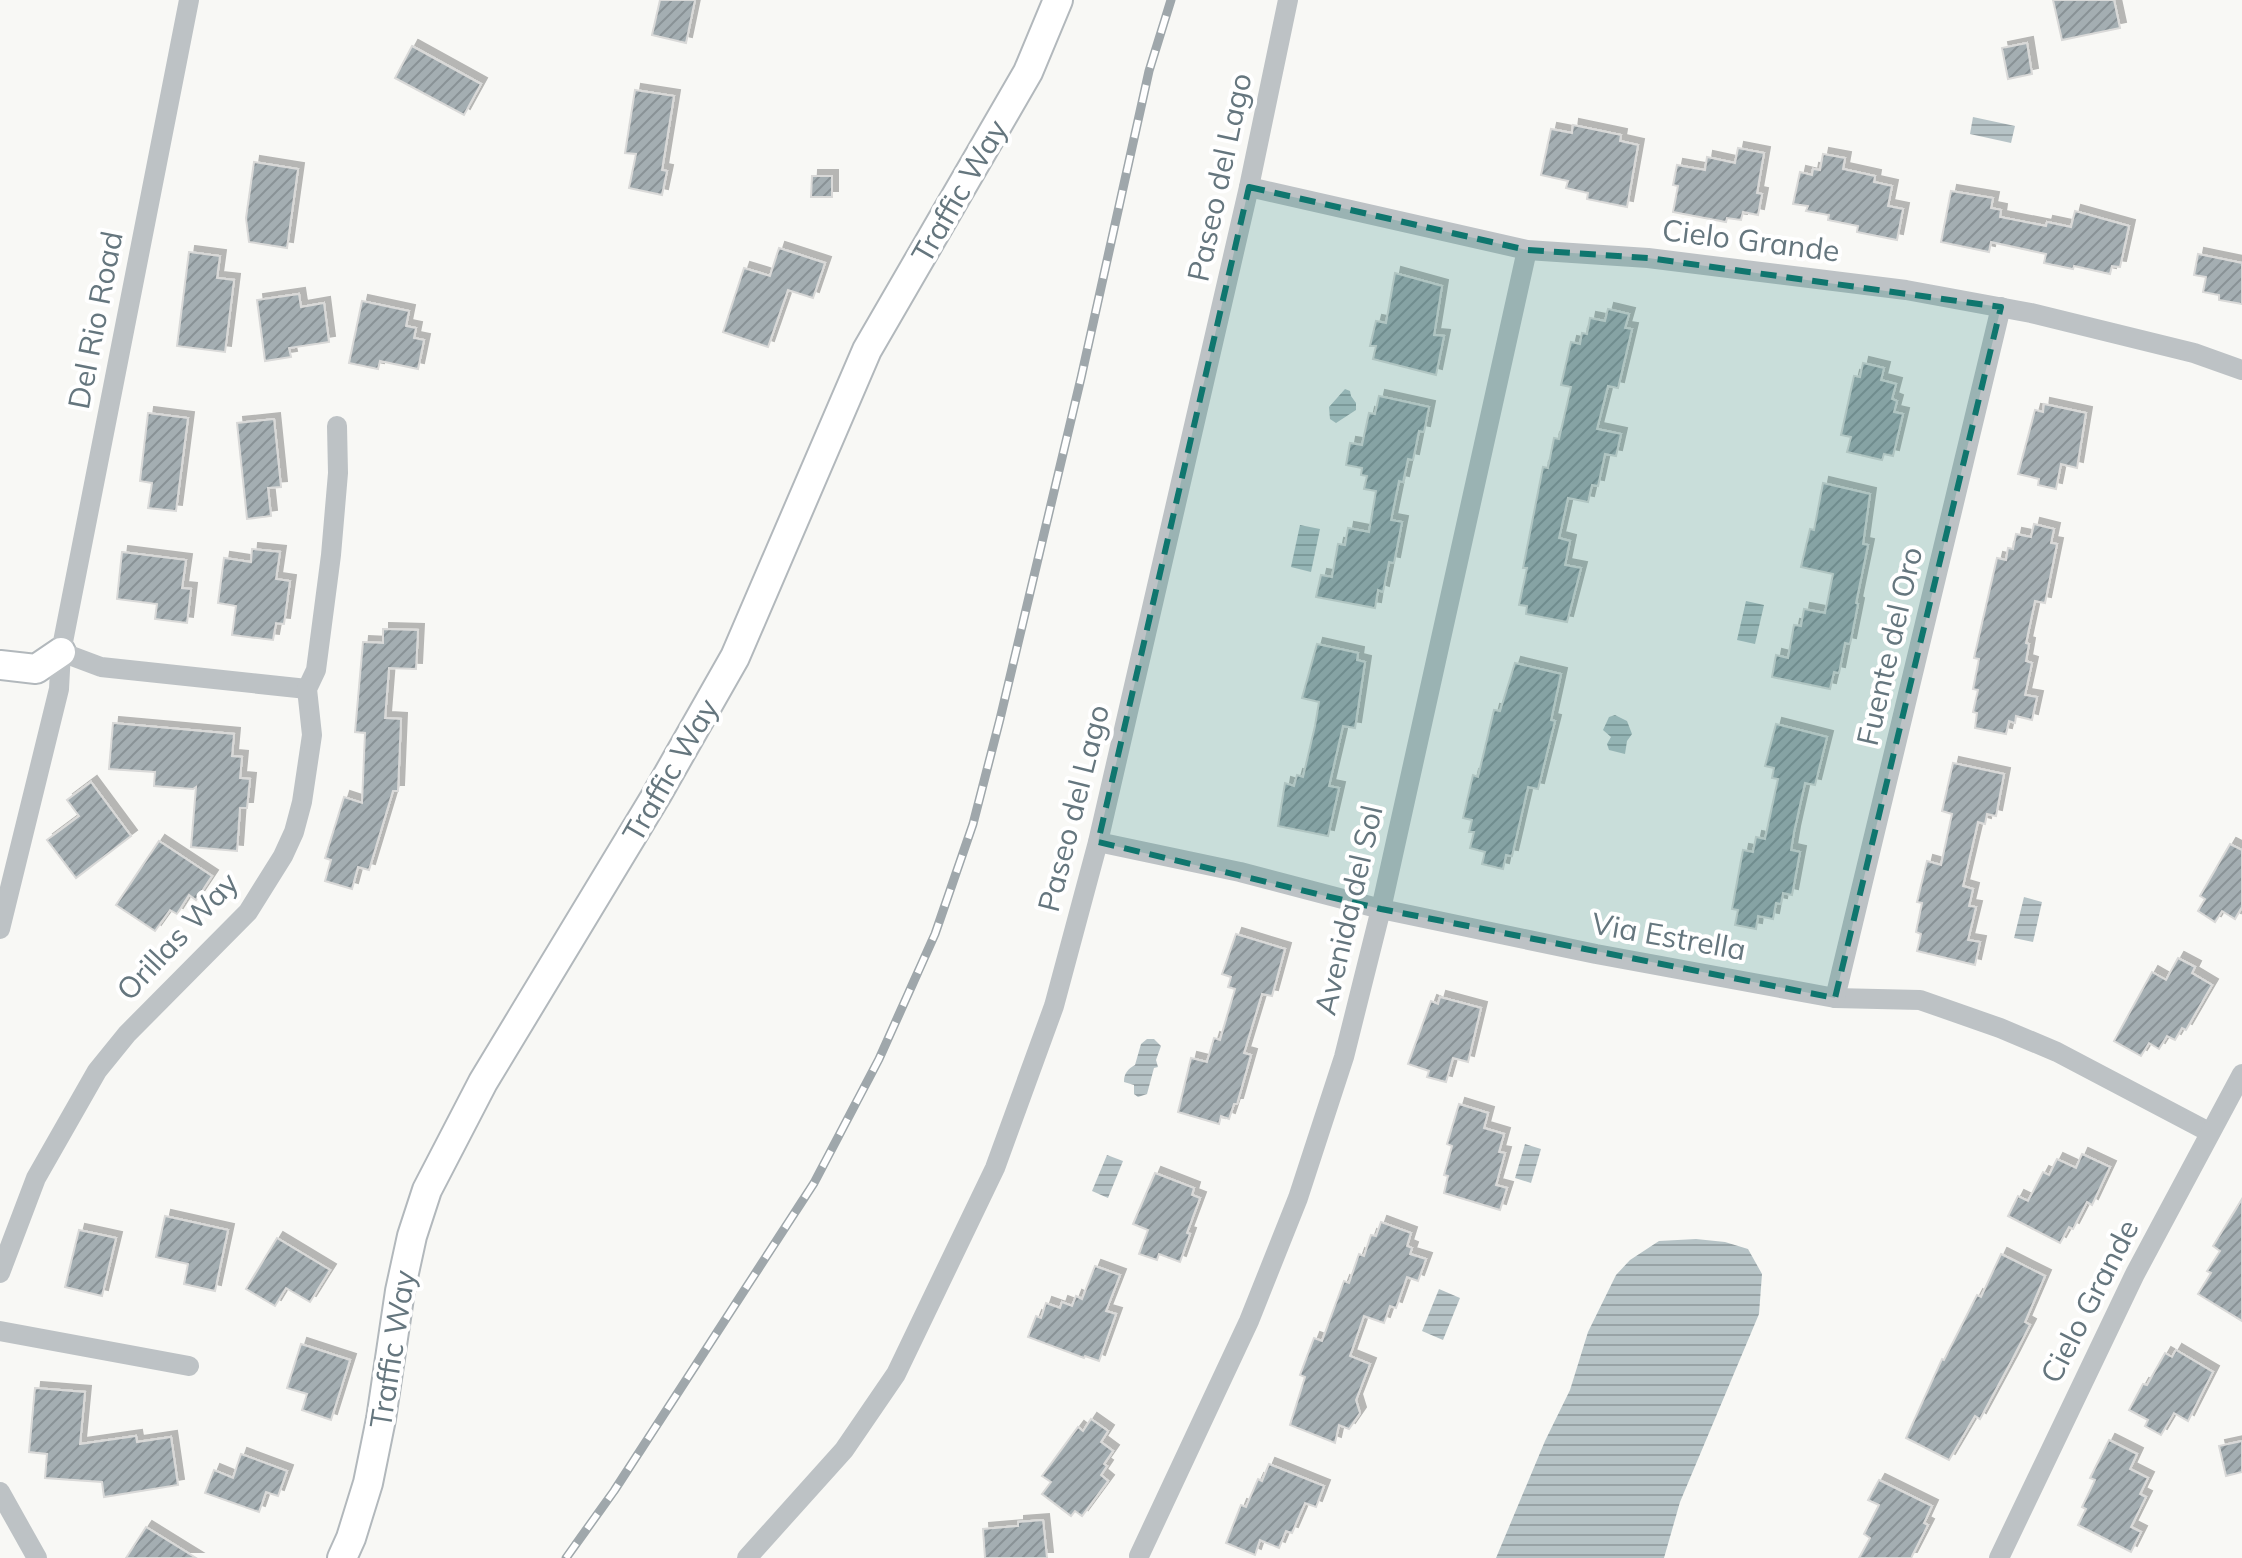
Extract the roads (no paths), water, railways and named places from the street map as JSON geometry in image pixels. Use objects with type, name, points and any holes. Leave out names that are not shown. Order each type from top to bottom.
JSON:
[{"type":"street","name":"Del Rio Road","points":[[0,929],[59,689],[61,652],[189,0]]},
{"type":"street","name":"Traffic Way","points":[[342,1558],[368,1483],[400,1291],[412,1236],[427,1190],[483,1082],[656,796],[735,657],[867,350],[1028,72],[1058,0]]},
{"type":"street","name":"Paseo del Lago","points":[[747,1558],[844,1450],[896,1374],[995,1168],[1054,1006],[1098,842],[1249,187],[1288,0]]},
{"type":"street","name":"Cielo Grande","points":[[1249,187],[1527,250],[1663,259],[1906,290],[2001,307],[2194,353],[2242,370]]},
{"type":"street","name":"Avenida del Sol","points":[[1139,1556],[1249,1321],[1298,1198],[1344,1057],[1381,909],[1527,250]]},
{"type":"street","name":"Fuente del Oro","points":[[1835,998],[2001,307]]},
{"type":"street","name":"Orillas Way","points":[[0,1273],[36,1178],[97,1071],[127,1034],[248,912],[283,856],[294,832],[312,735],[307,689],[316,670],[331,555],[338,473],[337,426]]},
{"type":"street","points":[[0,665],[36,669],[61,652],[101,667],[307,689]]},
{"type":"street","name":"Via Estrella","points":[[1098,842],[1240,872],[1381,909],[1581,951],[1835,998],[1920,1000],[2057,1052],[2209,1132]]},
{"type":"street","name":"Cielo Grande","points":[[1999,1558],[2135,1274],[2242,1074]]},
{"type":"street","points":[[0,1331],[189,1366]]},
{"type":"street","points":[[0,1492],[37,1558]]},
{"type":"railway","points":[[566,1558],[614,1491],[814,1183],[879,1059],[935,934],[973,824],[1000,719],[1081,378],[1149,71],[1171,0]]}]
